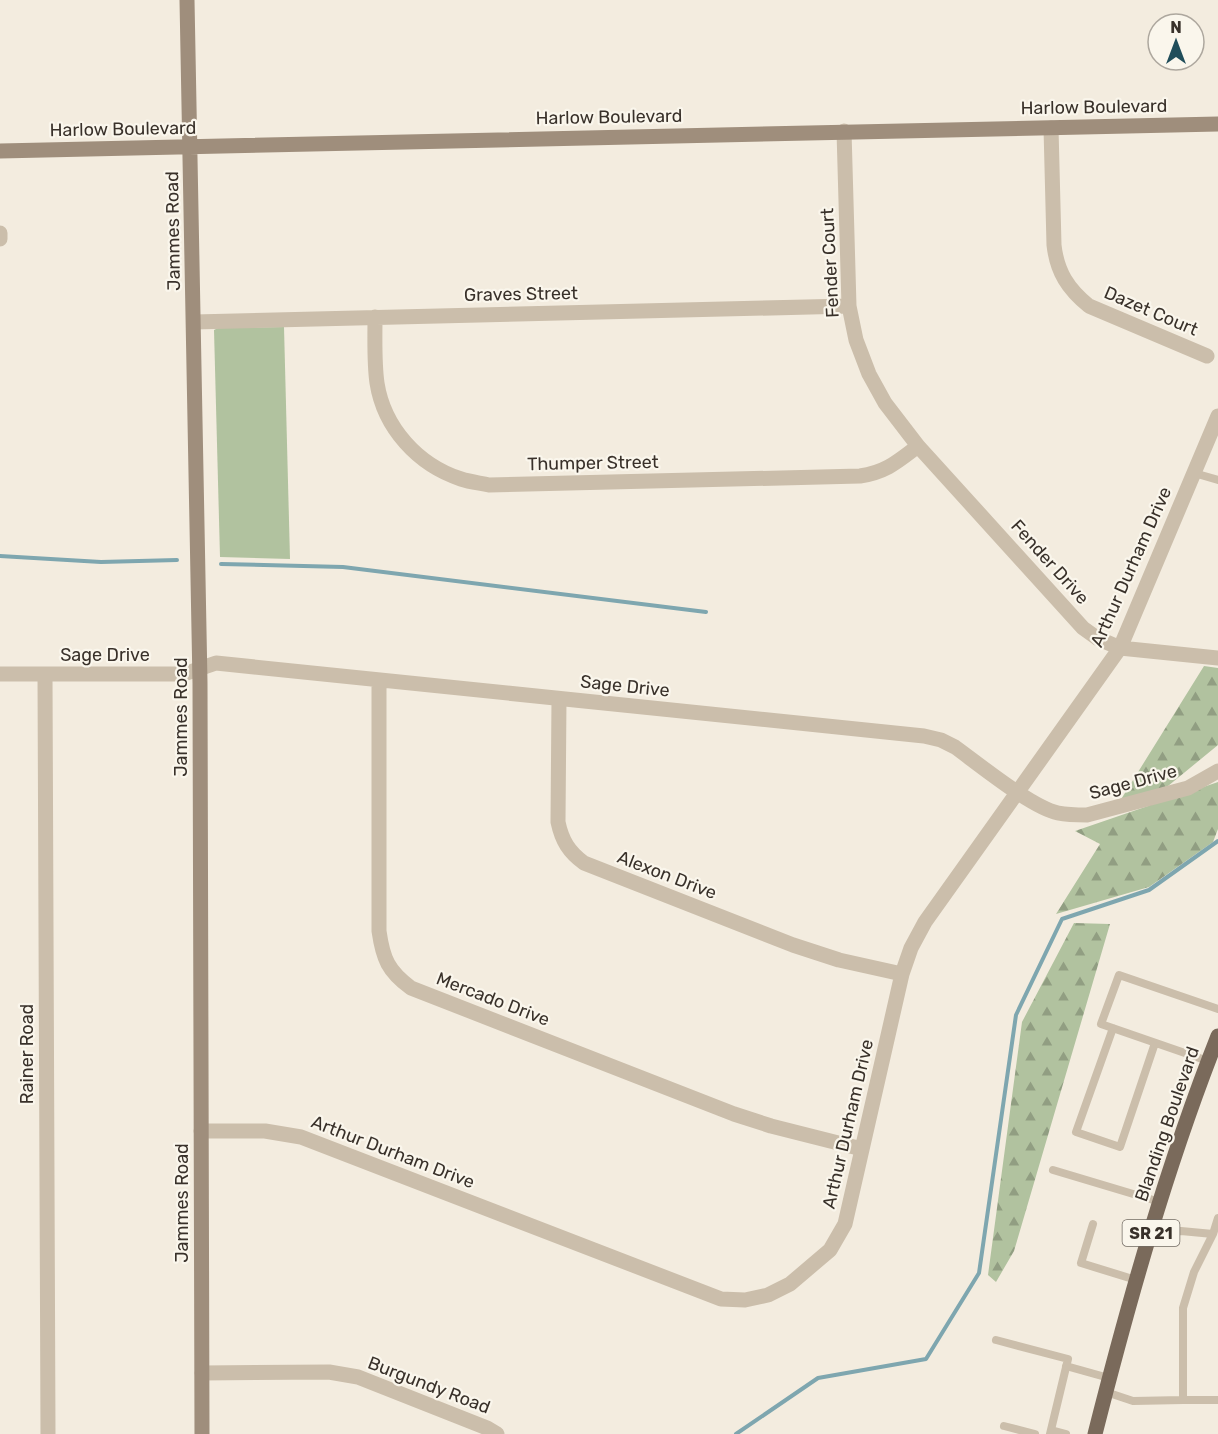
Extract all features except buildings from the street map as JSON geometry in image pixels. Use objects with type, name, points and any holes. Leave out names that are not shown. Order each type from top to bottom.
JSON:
[{"type":"main road","name":"Blanding Boulevard","points":[[1095,1434],[1136,1280],[1160,1203],[1208,1061],[1217,1043]]},
{"type":"street","name":"Jammes Road","points":[[187,0],[200,669],[202,1434]]},
{"type":"street","name":"Harlow Boulevard","points":[[0,151],[1218,124]]},
{"type":"street","name":"Dazet Court","points":[[1051,128],[1054,245],[1056,262],[1065,282],[1089,306],[1207,356]]},
{"type":"street","name":"Fender Court","points":[[844,131],[849,306],[856,340],[868,374],[885,403],[918,446]]},
{"type":"street","points":[[0,233],[0,239]]},
{"type":"street","name":"Graves Street","points":[[194,322],[849,306]]},
{"type":"street","name":"Thumper Street","points":[[375,318],[377,382],[389,420],[401,438],[417,455],[437,469],[462,480],[489,485],[860,476],[878,473],[892,466],[918,446]]},
{"type":"street","name":"Arthur Durham Drive","points":[[201,1131],[265,1131],[301,1137],[721,1299],[745,1300],[768,1295],[789,1284],[830,1250],[845,1224],[902,974],[911,948],[925,922],[1120,648],[1218,416]]},
{"type":"street","name":"Fender Drive","points":[[918,446],[1083,628],[1097,638],[1120,648],[1218,658]]},
{"type":"street","name":"Sage Drive","points":[[0,674],[184,674],[216,663],[924,736],[941,740],[955,747],[1039,805],[1057,813],[1087,815],[1188,788],[1218,771]]},
{"type":"street","name":"Rainer Road","points":[[45,675],[48,1434]]},
{"type":"street","name":"Mercado Drive","points":[[379,681],[379,931],[388,966],[397,978],[411,988],[734,1114],[771,1126],[862,1149]]},
{"type":"street","name":"Alexon Drive","points":[[559,699],[558,822],[561,836],[573,855],[584,863],[794,945],[839,960],[902,974]]},
{"type":"street","name":"Burgundy Road","points":[[202,1373],[329,1372],[358,1377],[489,1432]]},
{"type":"lane","points":[[1194,473],[1218,480]]},
{"type":"lane","points":[[1208,1061],[1101,1024],[1119,975],[1218,1009]]},
{"type":"lane","points":[[1113,1028],[1076,1132],[1120,1147],[1155,1043]]},
{"type":"lane","points":[[1053,1170],[1160,1203]]},
{"type":"lane","points":[[1183,1400],[1183,1308],[1194,1272],[1213,1234],[1218,1218]]},
{"type":"lane","points":[[1093,1224],[1080,1263],[1136,1280]]},
{"type":"lane","points":[[1151,1232],[1181,1231],[1213,1234]]},
{"type":"lane","points":[[996,1340],[1068,1359],[1050,1432],[1066,1434]]},
{"type":"lane","points":[[1066,1366],[1108,1385],[1133,1401],[1218,1400]]},
{"type":"lane","points":[[1004,1426],[1035,1434]]},
{"type":"green space","points":[[284,327],[290,559],[220,557],[214,330],[218,328]]},
{"type":"green space","points":[[1204,666],[1218,668],[1218,745],[1168,786],[1120,801]]},
{"type":"green space","points":[[1218,782],[1218,829],[1213,842],[1149,887],[1056,914],[1100,844],[1075,831]]},
{"type":"green space","points":[[1074,923],[1110,924],[1014,1251],[996,1282],[988,1275],[1022,1022]]},
{"type":"waterway","points":[[0,556],[101,562],[177,560]]},
{"type":"waterway","points":[[221,564],[343,567],[706,612]]},
{"type":"waterway","points":[[736,1434],[818,1378],[926,1359],[979,1273],[1016,1015],[1062,919],[1149,890],[1218,841]]}]
